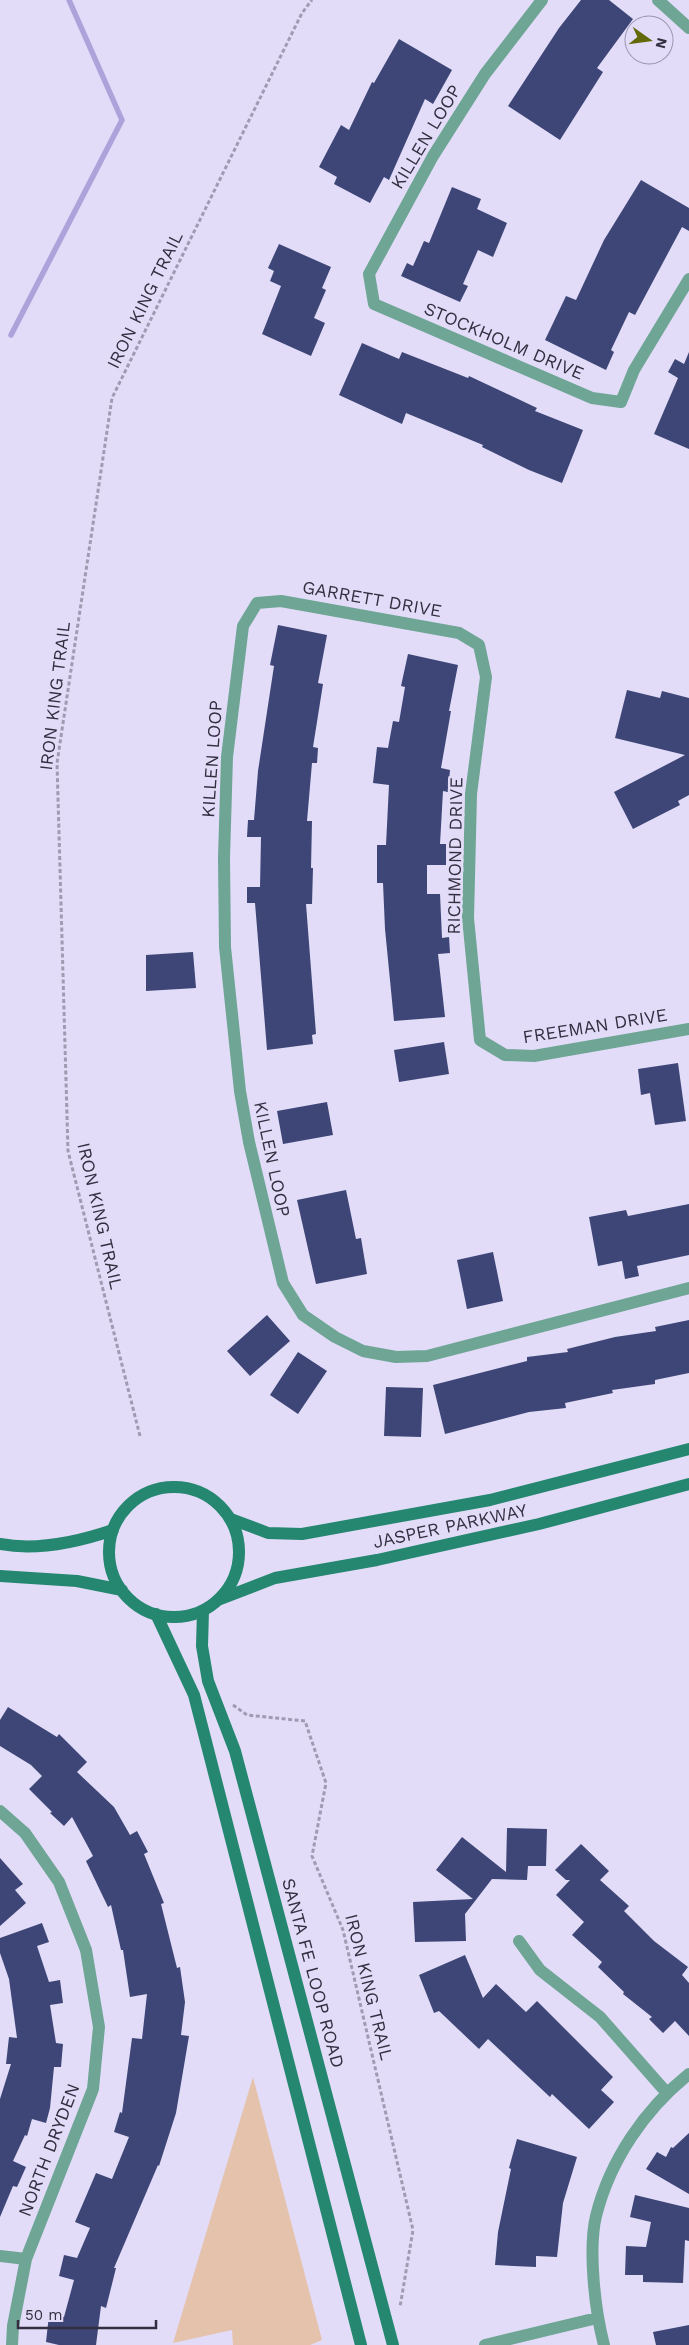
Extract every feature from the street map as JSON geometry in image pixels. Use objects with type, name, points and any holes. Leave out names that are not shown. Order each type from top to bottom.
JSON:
[{"type":"main road","name":"JASPER PARKWAY","points":[[231,1519],[268,1533],[302,1534],[490,1500],[689,1449]]},
{"type":"main road","name":"JASPER PARKWAY","points":[[218,1600],[275,1578],[377,1560],[539,1524],[689,1484]]},
{"type":"main road","points":[[172,1487],[200,1491],[218,1502],[231,1519],[238,1540],[239,1562],[232,1583],[218,1600],[203,1611],[188,1616],[172,1617],[156,1614],[137,1605],[122,1590],[112,1572],[109,1551],[113,1530],[123,1511],[139,1497],[158,1488],[172,1487]]},
{"type":"main road","points":[[0,1544],[20,1548],[85,1540],[113,1530]]},
{"type":"main road","points":[[0,1576],[77,1581],[122,1590]]},
{"type":"main road","name":"SANTA FE LOOP ROAD","points":[[203,1611],[202,1646],[208,1681],[235,1751],[393,2345]]},
{"type":"main road","points":[[156,1614],[194,1695],[361,2345]]},
{"type":"street","name":"KILLEN LOOP","points":[[374,304],[369,274],[433,156],[485,74],[542,0]]},
{"type":"street","points":[[658,0],[689,28]]},
{"type":"street","name":"STOCKHOLM DRIVE","points":[[374,304],[592,398],[621,402],[634,370],[689,279]]},
{"type":"street","name":"GARRETT DRIVE","points":[[257,603],[281,600],[459,633],[478,645]]},
{"type":"street","name":"KILLEN LOOP","points":[[257,603],[243,626],[227,757],[224,858],[225,947],[240,1091],[249,1142],[282,1283],[303,1315],[335,1337],[363,1351],[396,1356],[427,1356],[689,1288]]},
{"type":"street","name":"RICHMOND DRIVE","points":[[478,645],[486,677],[472,794],[468,918],[480,1040],[506,1055]]},
{"type":"street","name":"FREEMAN DRIVE","points":[[506,1055],[534,1056],[689,1029]]},
{"type":"street","name":"NORTH DRYDEN","points":[[0,1811],[25,1833],[59,1882],[86,1950],[99,2027],[93,2089],[26,2259],[13,2326],[12,2345]]},
{"type":"street","points":[[518,1941],[540,1970],[600,2017],[666,2092]]},
{"type":"street","points":[[604,2345],[597,2318],[594,2267],[596,2217],[609,2177],[638,2127],[666,2092],[689,2074]]},
{"type":"street","points":[[0,2256],[26,2259]]},
{"type":"street","points":[[485,2345],[597,2318]]},
{"type":"path","name":"IRON KING TRAIL","points":[[140,1436],[68,1151],[57,763],[112,398],[302,13],[312,0]]},
{"type":"path","name":"IRON KING TRAIL","points":[[229,1702],[247,1715],[305,1721],[326,1783],[312,1856],[343,1930],[413,2230],[399,2310]]},
{"type":"shaded area","points":[[253,2077],[322,2340],[310,2345],[233,2345],[232,2330],[173,2343]]},
{"type":"building","points":[[581,0],[609,0],[628,15],[624,15],[624,31],[597,68],[603,72],[560,140],[508,106],[559,28]]},
{"type":"building","points":[[399,39],[452,70],[433,104],[425,99],[389,180],[384,177],[370,203],[334,184],[337,177],[319,167],[341,125],[349,130],[372,82],[374,83]]},
{"type":"building","points":[[641,180],[689,208],[689,231],[682,227],[635,315],[629,312],[611,350],[614,352],[606,370],[545,340],[566,296],[576,300],[604,240]]},
{"type":"building","points":[[452,187],[481,199],[477,209],[507,223],[493,257],[478,250],[463,284],[468,286],[460,302],[401,276],[407,263],[413,266],[424,241],[429,243]]},
{"type":"building","points":[[279,244],[331,267],[322,288],[326,290],[314,318],[325,323],[311,356],[262,334],[281,286],[270,281],[274,271],[268,268]]},
{"type":"building","points":[[362,343],[399,359],[402,352],[468,378],[469,376],[537,408],[535,411],[583,430],[562,483],[529,470],[482,447],[483,445],[406,413],[402,424],[339,395]]},
{"type":"building","points":[[689,352],[689,449],[654,434],[678,378],[668,372],[675,359],[684,364]]},
{"type":"building","points":[[278,625],[327,635],[318,683],[323,684],[313,747],[318,748],[317,763],[312,763],[307,821],[312,821],[312,904],[306,904],[316,1034],[312,1035],[313,1044],[267,1050],[255,903],[247,903],[247,887],[260,887],[261,837],[247,837],[248,820],[254,820],[258,771],[274,666],[270,665]]},
{"type":"building","points":[[408,654],[458,665],[441,768],[450,770],[448,792],[443,791],[440,844],[446,844],[446,865],[427,865],[427,894],[440,894],[442,938],[449,937],[450,953],[438,954],[445,1017],[394,1021],[385,929],[383,883],[377,883],[377,845],[386,845],[389,785],[373,783],[377,747],[388,748],[393,721],[399,722],[405,687],[401,686]]},
{"type":"building","points":[[627,690],[660,698],[662,691],[689,698],[689,795],[678,801],[680,805],[633,829],[614,792],[685,755],[615,738]]},
{"type":"building","points":[[193,952],[196,988],[146,991],[146,955]]},
{"type":"building","points":[[444,1042],[449,1074],[399,1082],[394,1050]]},
{"type":"building","points":[[678,1063],[686,1121],[655,1125],[650,1093],[641,1095],[638,1069]]},
{"type":"building","points":[[327,1102],[333,1135],[283,1144],[277,1111]]},
{"type":"building","points":[[346,1190],[356,1239],[361,1238],[367,1274],[316,1284],[297,1200]]},
{"type":"building","points":[[689,1204],[689,1255],[637,1266],[639,1276],[625,1279],[622,1261],[598,1266],[589,1217],[626,1210],[628,1216]]},
{"type":"building","points":[[493,1252],[503,1301],[467,1309],[457,1260]]},
{"type":"building","points":[[267,1315],[290,1341],[250,1376],[227,1351]]},
{"type":"building","points":[[689,1320],[689,1373],[655,1380],[655,1384],[612,1390],[613,1393],[565,1403],[566,1408],[529,1412],[445,1434],[433,1385],[527,1361],[527,1357],[568,1352],[567,1349],[615,1337],[656,1331],[655,1327]]},
{"type":"building","points":[[298,1352],[327,1371],[298,1414],[270,1395]]},
{"type":"building","points":[[386,1387],[423,1388],[421,1437],[384,1436]]},
{"type":"building","points":[[8,1707],[57,1737],[59,1734],[87,1762],[77,1772],[114,1807],[130,1835],[137,1831],[148,1852],[144,1854],[164,1903],[161,1904],[177,1968],[180,1967],[185,2002],[181,2035],[189,2036],[176,2113],[159,2166],[114,2268],[116,2268],[106,2308],[101,2306],[96,2345],[59,2345],[46,2342],[49,2315],[64,2317],[74,2280],[59,2276],[64,2255],[77,2258],[90,2228],[75,2222],[96,2173],[112,2179],[129,2137],[114,2132],[120,2112],[122,2113],[132,2038],[142,2039],[147,1994],[130,1997],[123,1950],[121,1950],[111,1905],[108,1907],[86,1861],[93,1856],[72,1817],[64,1826],[50,1813],[52,1812],[29,1789],[42,1776],[31,1765],[0,1746],[0,1720]]},
{"type":"building","points":[[507,1828],[547,1829],[546,1866],[528,1866],[527,1880],[492,1879],[465,1914],[466,1941],[415,1942],[413,1902],[473,1899],[436,1870],[462,1837],[506,1872]]},
{"type":"building","points":[[581,1844],[609,1871],[600,1880],[629,1906],[624,1911],[654,1941],[688,1967],[682,1975],[689,1983],[689,2036],[675,2021],[663,2033],[649,2019],[652,2017],[623,1994],[624,1992],[598,1967],[602,1962],[572,1935],[584,1922],[556,1895],[570,1880],[566,1880],[555,1870]]},
{"type":"building","points":[[0,1858],[23,1884],[15,1890],[26,1903],[0,1926]]},
{"type":"building","points":[[42,1923],[49,1942],[37,1946],[49,1982],[60,1980],[63,2003],[50,2005],[56,2043],[63,2044],[61,2067],[54,2067],[50,2108],[46,2123],[32,2119],[27,2136],[25,2135],[13,2161],[26,2167],[17,2187],[13,2186],[0,2217],[0,2099],[11,2064],[6,2064],[9,2037],[17,2038],[9,1979],[0,1953],[0,1938]]},
{"type":"building","points":[[465,1955],[483,1998],[496,1984],[526,2012],[537,2001],[613,2077],[601,2090],[614,2102],[589,2129],[552,2094],[550,2097],[488,2039],[479,2049],[439,2011],[434,2013],[419,1975]]},
{"type":"building","points":[[689,2133],[689,2194],[646,2169],[657,2152],[666,2157],[671,2147],[673,2148]]},
{"type":"building","points":[[517,2139],[577,2157],[563,2203],[557,2257],[536,2256],[536,2267],[495,2265],[498,2232],[511,2169],[509,2168]]},
{"type":"building","points":[[635,2195],[689,2208],[689,2241],[685,2240],[683,2283],[643,2282],[643,2275],[625,2275],[626,2246],[646,2247],[651,2222],[630,2217]]},
{"type":"building","points":[[689,2325],[689,2345],[656,2345],[653,2332]]},
{"type":"waterway","points":[[11,335],[122,120],[69,0]]}]
